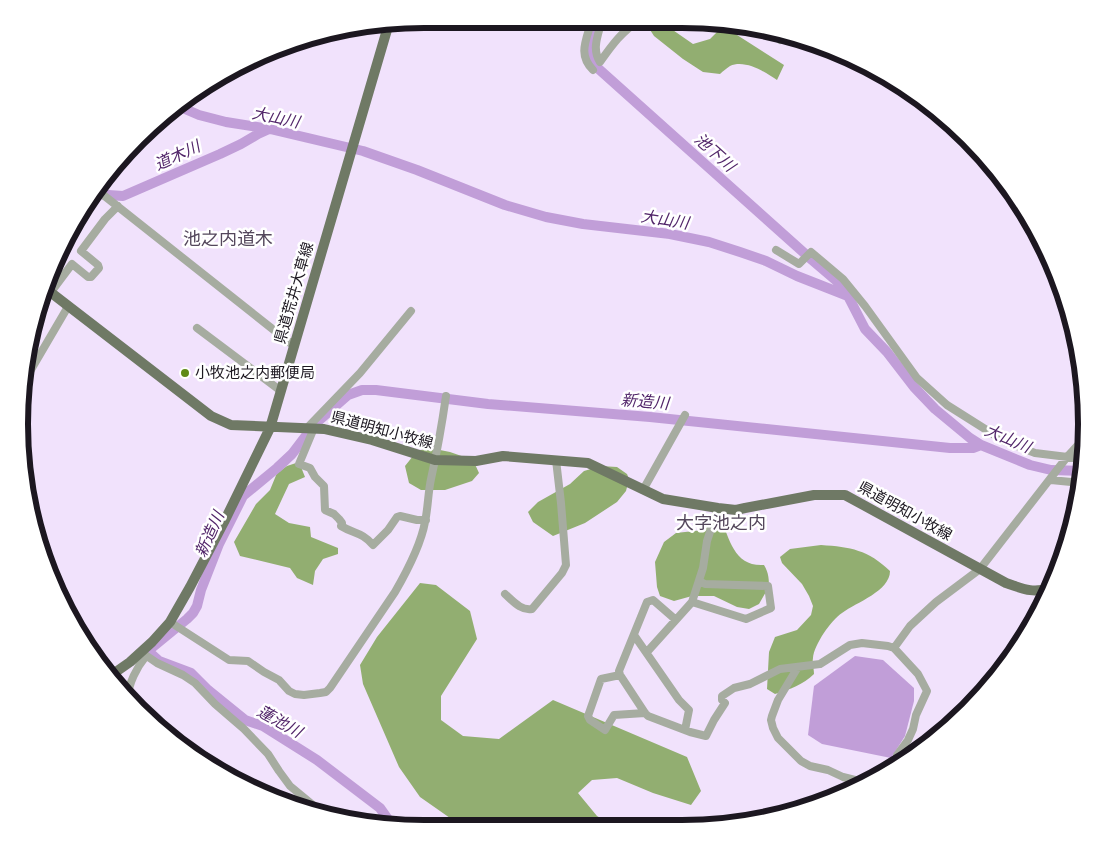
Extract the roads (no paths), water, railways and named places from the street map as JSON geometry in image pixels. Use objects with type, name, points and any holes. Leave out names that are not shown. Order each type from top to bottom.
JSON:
[{"type":"main road","name":"県道荒井大草線","points":[[115,672],[144,654],[171,622],[224,522],[270,428],[387,29]]},
{"type":"main road","name":"県道明知小牧線","points":[[51,292],[211,416],[231,425],[324,429],[372,440],[435,460],[476,461],[504,456],[588,463],[663,499],[718,508],[736,510],[814,495],[845,495],[1006,583],[1026,590],[1042,590]]},
{"type":"street","points":[[590,28],[584,55],[586,63],[593,70]]},
{"type":"street","points":[[600,28],[595,48],[596,56],[600,62],[627,28]]},
{"type":"street","points":[[101,193],[294,346]]},
{"type":"street","points":[[53,284],[72,264],[88,278],[91,278],[99,268],[81,251],[115,204]]},
{"type":"street","points":[[776,250],[799,264],[812,252],[843,279],[917,378],[947,405],[1004,441],[1035,453],[1077,458]]},
{"type":"street","points":[[32,367],[66,310],[67,305]]},
{"type":"street","points":[[410,311],[360,373],[311,428],[299,464],[310,468],[314,477],[324,486],[325,510],[339,519],[342,523],[341,526],[362,535],[373,545],[388,530],[397,517],[426,520]]},
{"type":"street","points":[[197,328],[281,391]]},
{"type":"street","points":[[171,622],[229,660],[248,661],[279,680],[289,691],[296,694],[326,692],[400,584],[423,532],[445,400]]},
{"type":"street","points":[[643,490],[686,415]]},
{"type":"street","points":[[894,648],[910,626],[980,569],[1078,445]]},
{"type":"street","points":[[505,594],[523,608],[532,609],[562,573],[566,565],[556,460]]},
{"type":"street","points":[[1051,480],[1074,482]]},
{"type":"street","points":[[647,652],[692,602],[703,568],[707,541],[718,508]]},
{"type":"street","points":[[692,602],[746,619],[770,608],[768,586],[706,584],[699,581]]},
{"type":"street","points":[[676,620],[653,600],[647,602],[619,671],[648,716],[706,736],[725,703],[722,700],[722,696],[734,688],[750,684],[780,669],[820,664],[850,645],[862,643],[888,646],[894,648],[918,674],[927,691],[910,735],[897,756]]},
{"type":"street","points":[[634,635],[679,700],[689,710],[685,730]]},
{"type":"street","points":[[130,689],[144,654],[157,663],[183,675],[244,729],[268,754],[290,786],[310,802]]},
{"type":"street","points":[[798,667],[778,700],[772,716],[773,728],[778,738],[810,766],[828,770],[855,780]]},
{"type":"street","points":[[620,675],[601,679],[588,716],[590,720],[605,730],[614,715],[645,713]]},
{"type":"waterway","name":"池下川","points":[[596,28],[590,49],[592,63],[839,283],[865,329],[935,409],[981,445],[1030,465],[1051,470],[1075,471]]},
{"type":"waterway","name":"大山川","points":[[183,108],[199,115],[226,122],[270,129],[363,151],[505,205],[546,217],[583,224],[670,234],[709,242],[766,261],[797,276],[848,296]]},
{"type":"waterway","name":"道木川","points":[[100,194],[123,196],[220,154],[269,129]]},
{"type":"waterway","name":"新造川","points":[[316,423],[348,395],[362,390],[376,390],[488,404],[650,417],[950,448],[973,448],[981,445]]},
{"type":"waterway","name":"新造川","points":[[148,651],[193,613],[219,544],[243,496],[292,454],[308,433]]},
{"type":"waterway","name":"蓮池川","points":[[148,651],[159,661],[191,673],[208,690],[245,720],[263,726],[317,760],[380,808],[387,818]]},
{"type":"place","name":"小牧池之内郵便局","points":[[185,373]]},
{"type":"district","name":"池之内道木","points":[[228,239]]},
{"type":"district","name":"大字池之内","points":[[721,523]]}]
